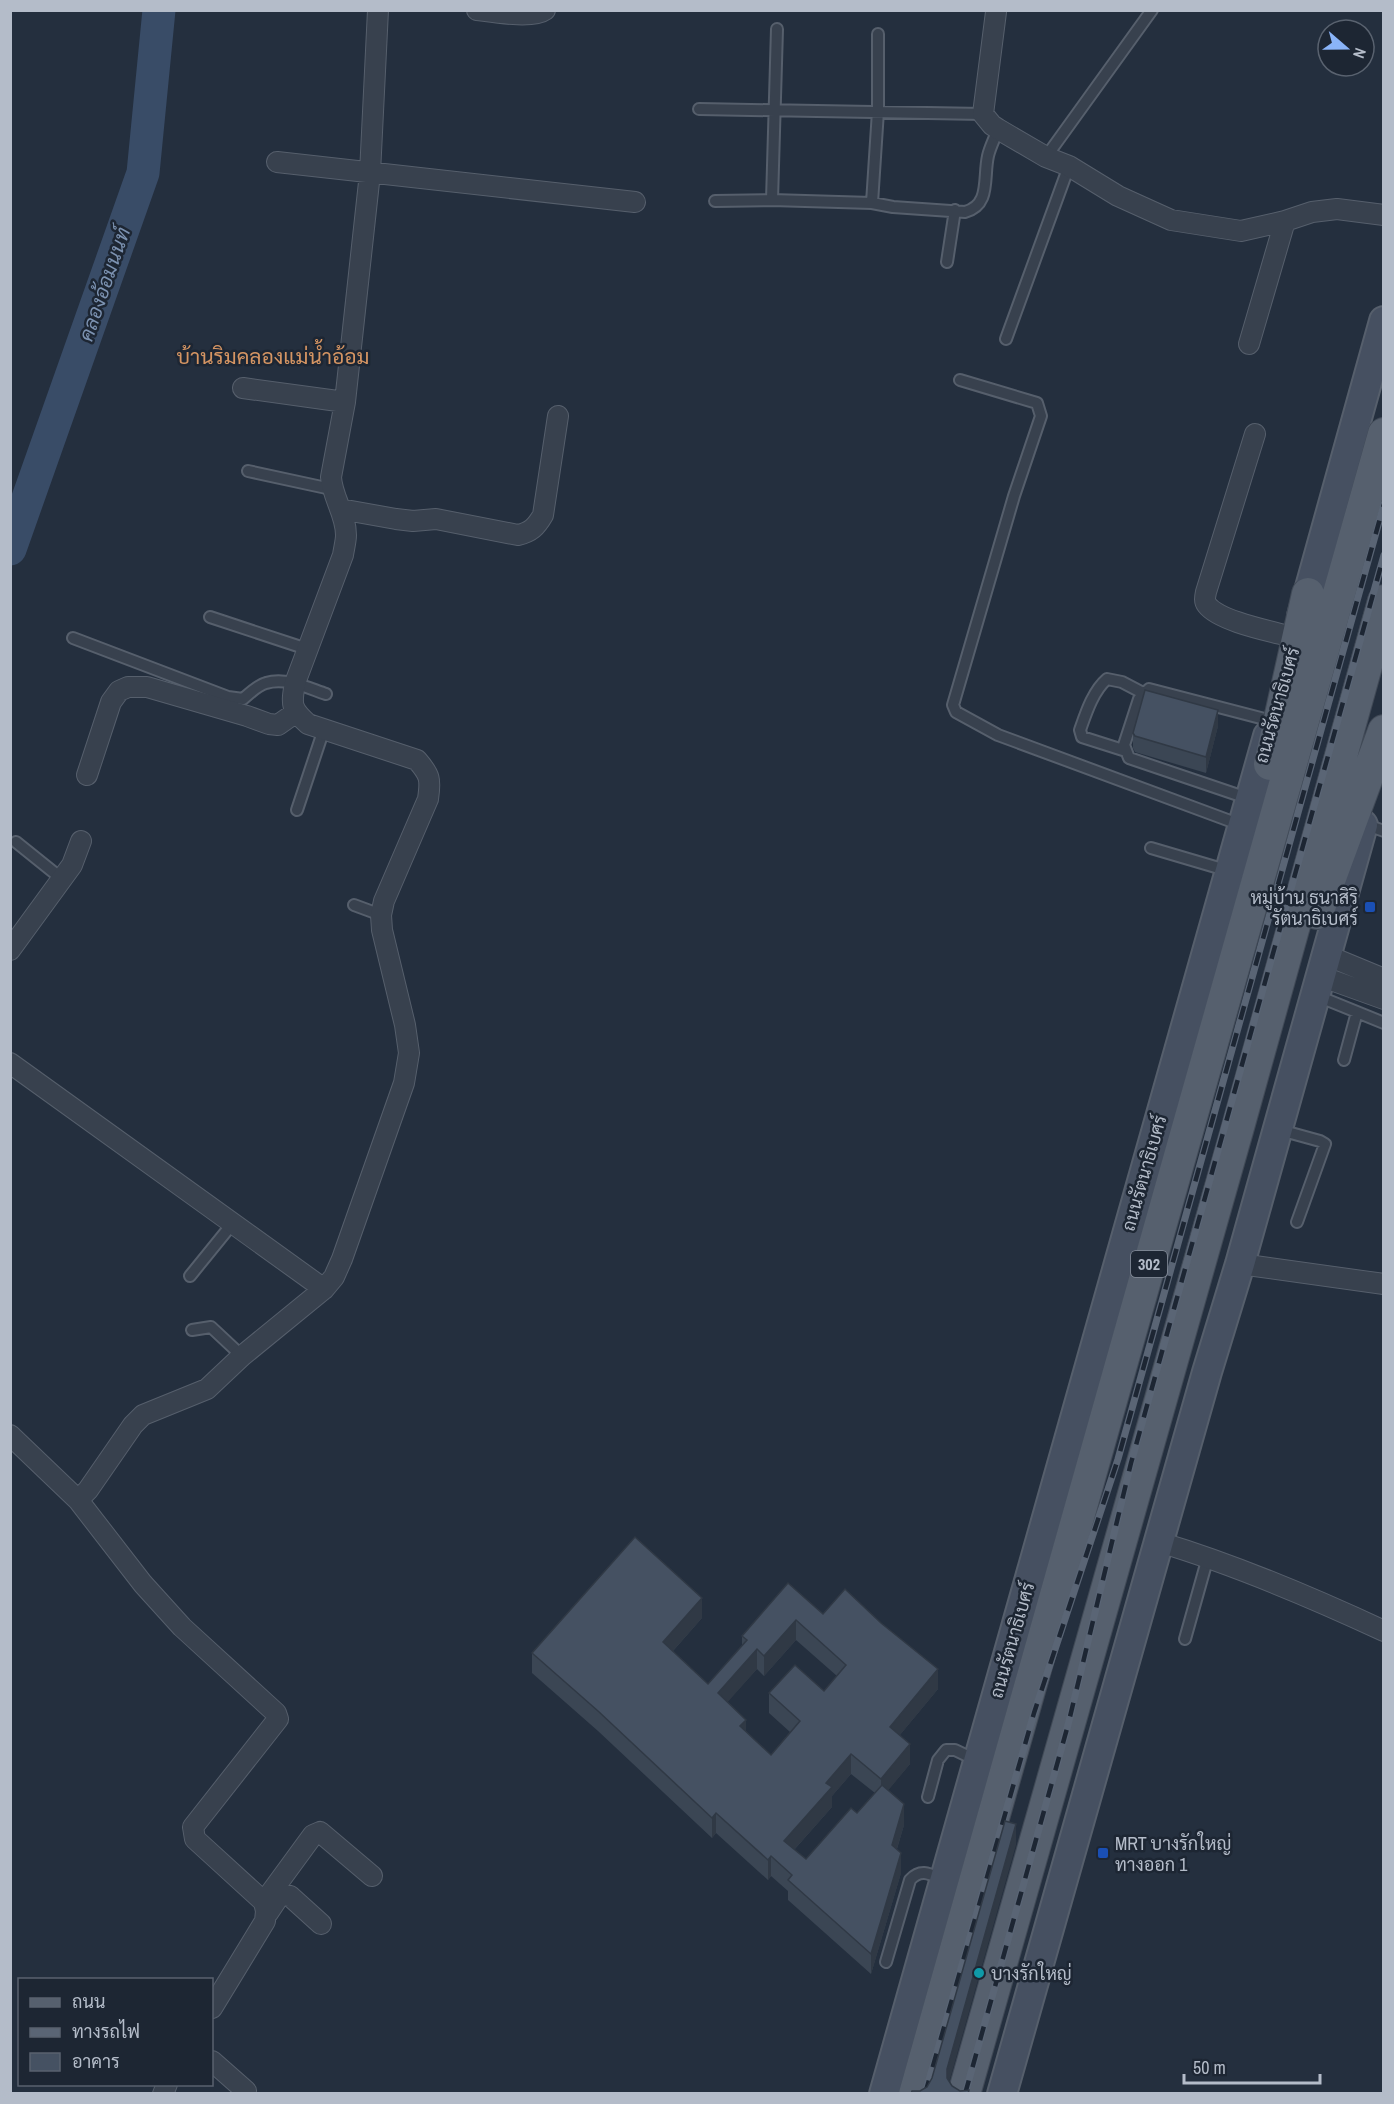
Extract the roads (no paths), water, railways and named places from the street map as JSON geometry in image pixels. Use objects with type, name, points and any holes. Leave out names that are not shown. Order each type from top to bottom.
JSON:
[{"type":"main road","name":"ถนนรัตนาธิเบศร์","points":[[884,2094],[1296,638],[1383,321]]},
{"type":"main road","name":"ถนนรัตนาธิเบศร์","points":[[915,2094],[1383,434]]},
{"type":"main road","points":[[1192,1113],[1308,594]]},
{"type":"main road","points":[[964,2094],[1238,1127],[1383,602]]},
{"type":"main road","points":[[1238,1127],[1383,731]]},
{"type":"main road","points":[[1002,2094],[1240,1264],[1320,975],[1373,827],[1383,754]]},
{"type":"main road","points":[[898,2094],[975,1882]]},
{"type":"main road","points":[[982,2094],[1021,1894]]},
{"type":"street","points":[[78,1500],[88,1491],[133,1425],[143,1415],[207,1389],[242,1356],[324,1289],[334,1277],[404,1083],[409,1053],[405,1025],[382,930],[381,915],[384,901],[428,799],[431,782],[427,771],[417,760],[308,724],[295,713],[292,702],[295,684],[342,555],[346,534],[340,508],[332,489],[333,461],[345,402],[370,173],[378,10]]},
{"type":"street","points":[[477,10],[540,14],[545,10]]},
{"type":"street","points":[[996,12],[983,114],[998,129],[1046,157],[1069,166],[1118,196],[1171,220],[1241,231],[1286,221],[1312,212],[1337,209],[1383,215]]},
{"type":"street","points":[[277,162],[635,202]]},
{"type":"street","points":[[1249,344],[1286,221]]},
{"type":"street","points":[[243,388],[345,402]]},
{"type":"street","points":[[340,508],[413,521],[436,519],[518,535],[529,532],[537,526],[543,515],[558,416]]},
{"type":"street","points":[[1255,434],[1205,600],[1208,606],[1223,617],[1296,638]]},
{"type":"street","points":[[87,775],[111,702],[120,691],[128,687],[147,687],[268,724],[278,725],[295,713]]},
{"type":"street","points":[[10,950],[72,865],[81,841]]},
{"type":"street","points":[[1320,975],[1383,979]]},
{"type":"street","points":[[1320,975],[1383,999]]},
{"type":"street","points":[[10,1063],[324,1289]]},
{"type":"street","points":[[1240,1264],[1383,1284]]},
{"type":"street","points":[[10,1435],[78,1500],[182,1628],[276,1713],[278,1719],[193,1827],[195,1839],[265,1909]]},
{"type":"street","points":[[1159,1542],[1208,1557],[1338,1610],[1383,1631]]},
{"type":"street","points":[[213,2006],[266,1921],[265,1909],[313,1835],[320,1832],[372,1875]]},
{"type":"street","points":[[265,1909],[278,1898],[284,1895],[290,1896],[321,1924]]},
{"type":"street","points":[[213,2062],[246,2091]]},
{"type":"lane","points":[[1046,157],[1152,10]]},
{"type":"lane","points":[[772,200],[777,29]]},
{"type":"lane","points":[[872,203],[878,111],[878,34]]},
{"type":"lane","points":[[699,109],[983,114]]},
{"type":"lane","points":[[715,201],[872,203],[893,207],[964,212],[975,209],[982,199],[988,154],[998,129]]},
{"type":"lane","points":[[1006,339],[1069,166]]},
{"type":"lane","points":[[947,262],[955,210]]},
{"type":"lane","points":[[960,380],[1037,403],[1041,416],[1014,496],[953,705],[956,712],[998,735],[1246,812]]},
{"type":"lane","points":[[248,471],[332,489]]},
{"type":"lane","points":[[210,617],[307,649]]},
{"type":"lane","points":[[73,638],[228,697],[243,699],[264,683],[274,681],[295,684],[326,694]]},
{"type":"lane","points":[[1126,751],[1082,737],[1080,730],[1086,712],[1101,684],[1107,679],[1122,682],[1143,693]]},
{"type":"lane","points":[[1246,812],[1128,758],[1124,745],[1139,699],[1149,689],[1272,721]]},
{"type":"lane","points":[[297,810],[324,729]]},
{"type":"lane","points":[[16,842],[62,879]]},
{"type":"lane","points":[[1151,848],[1230,871]]},
{"type":"lane","points":[[354,905],[381,915]]},
{"type":"lane","points":[[1320,975],[1357,1012],[1383,1023]]},
{"type":"lane","points":[[1344,1060],[1357,1012]]},
{"type":"lane","points":[[1277,1129],[1324,1144],[1297,1222]]},
{"type":"lane","points":[[190,1276],[233,1223]]},
{"type":"lane","points":[[192,1330],[212,1327],[242,1356]]},
{"type":"lane","points":[[1185,1639],[1208,1557]]},
{"type":"lane","points":[[928,1797],[938,1760],[946,1750],[955,1750],[978,1761]]},
{"type":"lane","points":[[886,1962],[910,1880],[915,1874],[924,1872],[944,1880]]},
{"type":"waterway","name":"คลองอ้อมนนท์","points":[[10,549],[143,173],[159,10]]},
{"type":"railway","points":[[925,2094],[1034,1713],[1118,1459],[1384,504]]},
{"type":"railway","points":[[965,2094],[1068,1725],[1131,1463],[1384,555]]},
{"type":"place","name":"หมู่บ้าน ธนาสิริ รัตนาธิเบศร์","points":[[1370,907]]},
{"type":"place","name":"MRT บางรักใหญ่ ทางออก 1","points":[[1103,1853]]},
{"type":"place","name":"บางรักใหญ่","points":[[979,1973]]},
{"type":"district","name":"บ้านริมคลองแม่น้ำอ้อม","points":[[273,356]]}]
